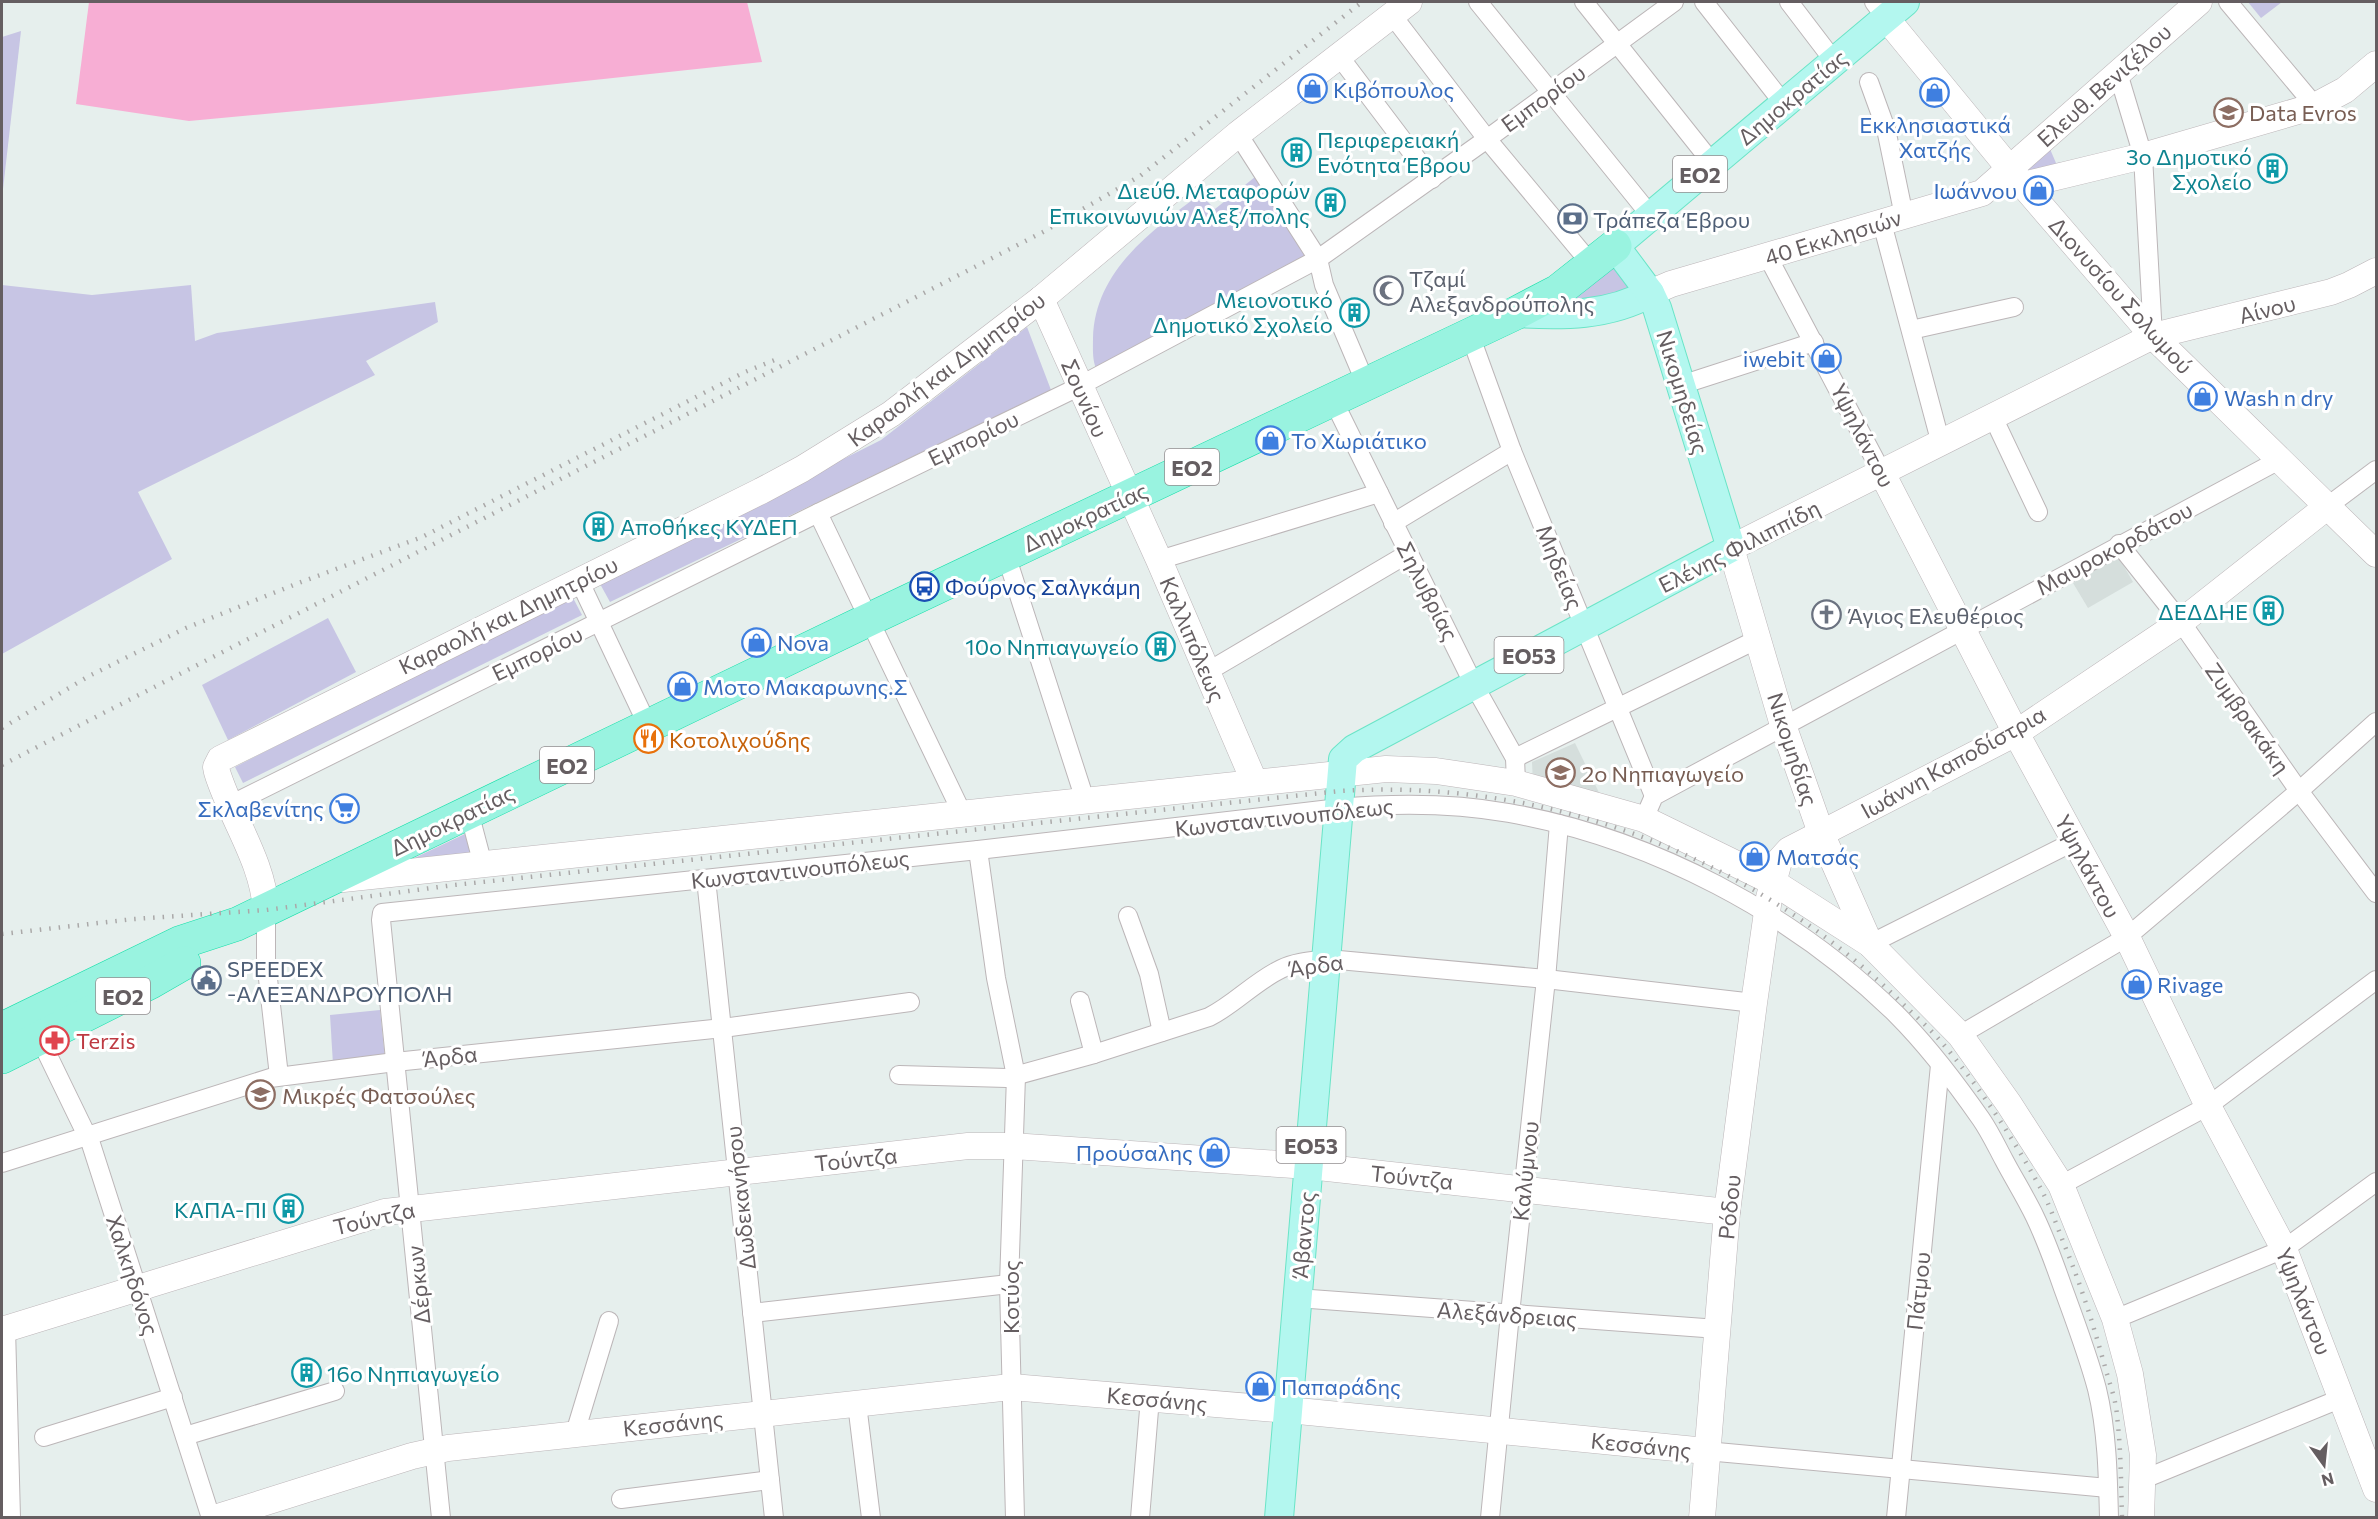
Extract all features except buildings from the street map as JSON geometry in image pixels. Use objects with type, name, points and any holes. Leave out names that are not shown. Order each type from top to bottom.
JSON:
[{"type":"highway","name":"Δημοκρατίας","points":[[2,1029],[178,943],[252,917],[868,620],[1516,313],[1558,291],[1604,255]]},
{"type":"highway","name":"Δημοκρατίας","points":[[2,1057],[151,982],[210,948],[252,917]]},
{"type":"main road","name":"Δημοκρατίας","points":[[1604,255],[1834,61],[1888,7]]},
{"type":"main road","name":"Νικομηδείας","points":[[1604,255],[1650,293],[1657,308],[1731,549]]},
{"type":"main road","points":[[1516,313],[1573,315],[1618,306],[1650,293]]},
{"type":"main road","name":"Ελένης Φιλιππίδη","points":[[1341,773],[1343,759],[1354,749],[1731,549]]},
{"type":"main road","name":"Άβαντος","points":[[1279,1518],[1328,959],[1341,773]]},
{"type":"street","points":[[1478,2],[1651,216]]},
{"type":"street","points":[[1584,2],[1713,164]]},
{"type":"street","name":"Εμπορίου","points":[[230,805],[1079,386],[1318,259],[1432,179],[1674,2]]},
{"type":"street","points":[[1704,2],[1784,104]]},
{"type":"street","points":[[1789,2],[1834,61]]},
{"type":"street","name":"Ελευθ. Βενιζέλου","points":[[2016,177],[2118,73],[2199,2]]},
{"type":"street","points":[[2228,2],[2315,106]]},
{"type":"street","name":"Διονυσίου Σολωμού","points":[[1888,7],[2016,177],[2153,336],[2376,554]]},
{"type":"street","points":[[1401,8],[1487,139],[1604,255]]},
{"type":"street","name":"Καραολή και Δημητρίου","points":[[252,917],[265,897],[217,772],[217,763],[226,755],[760,491],[843,446],[891,414],[1041,299],[1238,134],[1401,8]]},
{"type":"street","points":[[1339,56],[1432,179]]},
{"type":"street","name":"40 Εκκλησιών","points":[[1650,293],[1671,284],[1977,195],[2016,177],[2144,156],[2315,106],[2345,90],[2376,64]]},
{"type":"street","points":[[2118,73],[2144,156],[2153,336]]},
{"type":"street","points":[[1869,82],[1886,129],[1893,220],[1911,330],[1941,444]]},
{"type":"street","points":[[1238,134],[1318,259],[1324,285],[1366,384]]},
{"type":"street","name":"Υψηλάντου","points":[[1768,257],[2016,733],[2127,937],[2208,1106],[2284,1249],[2376,1489]]},
{"type":"street","name":"Αίνου","points":[[2153,336],[2331,292],[2376,271]]},
{"type":"street","name":"Σουνίου","points":[[1041,299],[1130,496]]},
{"type":"street","points":[[1911,330],[2014,307]]},
{"type":"street","name":"Μηδείας","points":[[1470,335],[1512,451],[1654,796]]},
{"type":"street","name":"Ελένης Φιλιππίδη","points":[[1731,549],[2153,336]]},
{"type":"street","points":[[1681,385],[1814,342]]},
{"type":"street","name":"Σηλυβρίας","points":[[1333,400],[1516,771]]},
{"type":"street","points":[[1993,417],[2038,512]]},
{"type":"street","points":[[1393,523],[1512,451]]},
{"type":"street","name":"Μαυροκορδάτου","points":[[1654,796],[1782,725],[2281,459]]},
{"type":"street","points":[[2328,506],[2376,470]]},
{"type":"street","points":[[1159,560],[1379,493]]},
{"type":"street","name":"Καλλιπόλεως","points":[[1130,496],[1254,782]]},
{"type":"street","name":"Ιωάννη Καποδίστρια","points":[[1769,898],[1783,856],[1821,833],[2016,733],[2181,622],[2328,506]]},
{"type":"street","points":[[818,513],[962,813]]},
{"type":"street","name":"Ζυμβρακάκη","points":[[2119,544],[2181,622],[2299,791],[2376,893]]},
{"type":"street","name":"Νικομηδίας","points":[[1731,549],[1782,725],[1821,833],[1870,944]]},
{"type":"street","points":[[1207,672],[1409,553]]},
{"type":"street","points":[[1006,555],[1085,800]]},
{"type":"street","points":[[579,580],[648,726]]},
{"type":"street","points":[[1516,771],[1618,708],[1758,639]]},
{"type":"street","points":[[1960,1035],[2127,937],[2299,791],[2376,722]]},
{"type":"street","points":[[328,880],[1386,769],[1516,771],[1644,819],[1769,898]]},
{"type":"street","points":[[1644,819],[1654,796]]},
{"type":"street","name":"Κωνσταντινουπόλεως","points":[[385,911],[978,850],[1339,808],[1389,805],[1455,807],[1508,813],[1558,824],[1612,841],[1675,866],[1769,898],[1870,944],[1960,1035],[2009,1104],[2061,1185],[2115,1319],[2130,1374],[2138,1416],[2144,1479],[2141,1518]]},
{"type":"street","points":[[469,812],[483,865]]},
{"type":"street","name":"Καλύμνου","points":[[1490,1518],[1546,979],[1558,824]]},
{"type":"street","points":[[1870,944],[2075,841]]},
{"type":"street","name":"Κοτύος","points":[[978,850],[996,978],[1016,1076],[1009,1284],[1015,1518]]},
{"type":"street","name":"Δωδεκανήσου","points":[[706,879],[774,1518]]},
{"type":"street","name":"Κωνσταντινουπόλεως","points":[[1769,898],[1806,940],[1845,970],[1896,1015],[1940,1065],[1982,1120],[2035,1217],[2081,1337],[2097,1391],[2104,1434],[2109,1518]]},
{"type":"street","name":"Ρόδου","points":[[1702,1518],[1727,1212],[1769,898]]},
{"type":"street","name":"Δέρκων","points":[[385,911],[380,915],[441,1518]]},
{"type":"street","points":[[1128,916],[1149,974],[1162,1032]]},
{"type":"street","points":[[252,917],[266,961],[279,1076]]},
{"type":"street","name":"Άρδα","points":[[899,1075],[996,1078],[1016,1076],[1162,1032],[1223,1009],[1254,985],[1281,969],[1298,963],[1328,959],[1546,979],[1754,1003]]},
{"type":"street","points":[[2061,1185],[2208,1106],[2376,980]]},
{"type":"street","points":[[1080,1001],[1094,1054]]},
{"type":"street","name":"Άρδα","points":[[2,1163],[279,1076],[723,1028],[910,1002]]},
{"type":"street","name":"Χαλκηδόνος","points":[[40,1039],[87,1135],[213,1518]]},
{"type":"street","name":"Πάτμου","points":[[1896,1518],[1940,1065]]},
{"type":"street","name":"Τούντζα","points":[[4,1329],[376,1214],[410,1208],[968,1146],[1013,1146],[1309,1166],[1727,1212]]},
{"type":"street","points":[[2115,1319],[2284,1249],[2376,1182]]},
{"type":"street","points":[[752,1313],[1009,1284]]},
{"type":"street","name":"Αλεξάνδρειας","points":[[1297,1298],[1718,1329]]},
{"type":"street","points":[[575,1433],[609,1321]]},
{"type":"street","points":[[4,1329],[11,1518]]},
{"type":"street","name":"Κεσσάνης","points":[[213,1518],[435,1450],[1011,1387],[1288,1410],[2108,1488]]},
{"type":"street","points":[[185,1436],[335,1390]]},
{"type":"street","points":[[44,1437],[173,1397]]},
{"type":"street","points":[[1140,1518],[1150,1398]]},
{"type":"street","points":[[2144,1479],[2342,1398]]},
{"type":"street","points":[[857,1404],[871,1518]]},
{"type":"street","points":[[621,1499],[770,1480]]},
{"type":"shaded area","points":[[89,2],[747,2],[762,62],[372,104],[189,121],[76,104]]},
{"type":"shaded area","points":[[2248,2],[2282,2],[2261,18]]},
{"type":"shaded area","points":[[21,31],[2,198],[2,37]]},
{"type":"shaded area","name":"Data Evros","points":[[2237,98],[2243,119],[2219,126],[2213,106]]},
{"type":"shaded area","points":[[2050,149],[2056,163],[2071,161],[2073,168],[2020,171]]},
{"type":"shaded area","points":[[1255,177],[1305,256],[1097,370],[1093,350],[1096,314],[1115,272],[1129,254],[1200,194],[1215,209]]},
{"type":"shaded area","points":[[1614,256],[1637,291],[1572,309],[1560,297]]},
{"type":"shaded area","points":[[2,285],[92,295],[191,285],[195,341],[217,333],[435,302],[438,322],[366,361],[375,375],[138,492],[172,559],[2,654]]},
{"type":"shaded area","points":[[1027,327],[1051,390],[610,602],[599,582],[881,440]]},
{"type":"shaded area","points":[[2118,556],[2133,582],[2088,608],[2073,583]]},
{"type":"shaded area","points":[[572,596],[582,615],[243,783],[235,767]]},
{"type":"shaded area","points":[[328,618],[356,672],[228,740],[202,685]]},
{"type":"shaded area","name":"2ο Νηπιαγωγείο","points":[[1575,743],[1605,805],[1533,784],[1532,762]]},
{"type":"shaded area","points":[[467,833],[473,856],[404,863]]},
{"type":"shaded area","points":[[380,1010],[385,1058],[333,1064],[330,1015]]},
{"type":"railway","points":[[2,765],[1043,232],[1140,176],[1362,2]]},
{"type":"railway","points":[[2,728],[89,676],[186,628],[422,537],[745,372],[777,359]]},
{"type":"railway","points":[[2,934],[134,919],[266,910],[454,885],[1340,791],[1418,790],[1495,798],[1570,814],[1643,837],[1713,868],[1780,906],[1843,951],[1928,1028],[1958,1062],[1996,1114],[2041,1189],[2076,1274],[2115,1403],[2122,1518]]},
{"type":"place","name":"Κιβόπουλος","points":[[1312,89]]},
{"type":"place","name":"Εκκλησιαστικά Χατζής","points":[[1935,92]]},
{"type":"place","name":"Data Evros","points":[[2228,112]]},
{"type":"place","name":"Περιφερειακή Ενότητα Έβρου","points":[[1296,152]]},
{"type":"place","name":"3ο Δημοτικό Σχολείο","points":[[2273,169]]},
{"type":"place","name":"Ιωάννου","points":[[2038,190]]},
{"type":"place","name":"Διεύθ. Μεταφορών Επικοινωνιών Αλεξ/πολης","points":[[1331,203]]},
{"type":"place","name":"Τράπεζα Έβρου","points":[[1572,219]]},
{"type":"place","name":"Tζαμί Αλεξανδρούπολης","points":[[1388,291]]},
{"type":"place","name":"Μειονοτικό Δημοτικό Σχολείο","points":[[1354,312]]},
{"type":"place","name":"iwebit","points":[[1826,358]]},
{"type":"place","name":"Wash n dry","points":[[2203,397]]},
{"type":"place","name":"Το Χωριάτικο","points":[[1270,440]]},
{"type":"place","name":"Αποθήκες ΚΥΔΕΠ","points":[[599,526]]},
{"type":"place","name":"Φούρνος Σαλγκάμη","points":[[924,586]]},
{"type":"place","name":"ΔΕΔΔΗΕ","points":[[2269,611]]},
{"type":"place","name":"Άγιος Ελευθέριος","points":[[1827,615]]},
{"type":"place","name":"Nova","points":[[756,642]]},
{"type":"place","name":"10ο Νηπιαγωγείο","points":[[1160,646]]},
{"type":"place","name":"Μοτο Μακαρωνης.Σ","points":[[682,686]]},
{"type":"place","name":"Κοτολιχούδης","points":[[648,739]]},
{"type":"place","name":"2ο Νηπιαγωγείο","points":[[1561,773]]},
{"type":"place","name":"Σκλαβενίτης","points":[[345,808]]},
{"type":"place","name":"Ματσάς","points":[[1755,856]]},
{"type":"place","name":"SPEEDEX -ΑΛΕΞΑΝΔΡΟΥΠΟΛΗ","points":[[206,981]]},
{"type":"place","name":"Rivage","points":[[2136,984]]},
{"type":"place","name":"Terzis","points":[[55,1040]]},
{"type":"place","name":"Μικρές Φατσούλες","points":[[261,1095]]},
{"type":"place","name":"Προύσαλης","points":[[1214,1152]]},
{"type":"place","name":"ΚΑΠΑ-ΠΙ","points":[[288,1209]]},
{"type":"place","name":"16ο Νηπιαγωγείο","points":[[306,1373]]},
{"type":"place","name":"Παπαράδης","points":[[1260,1386]]}]
